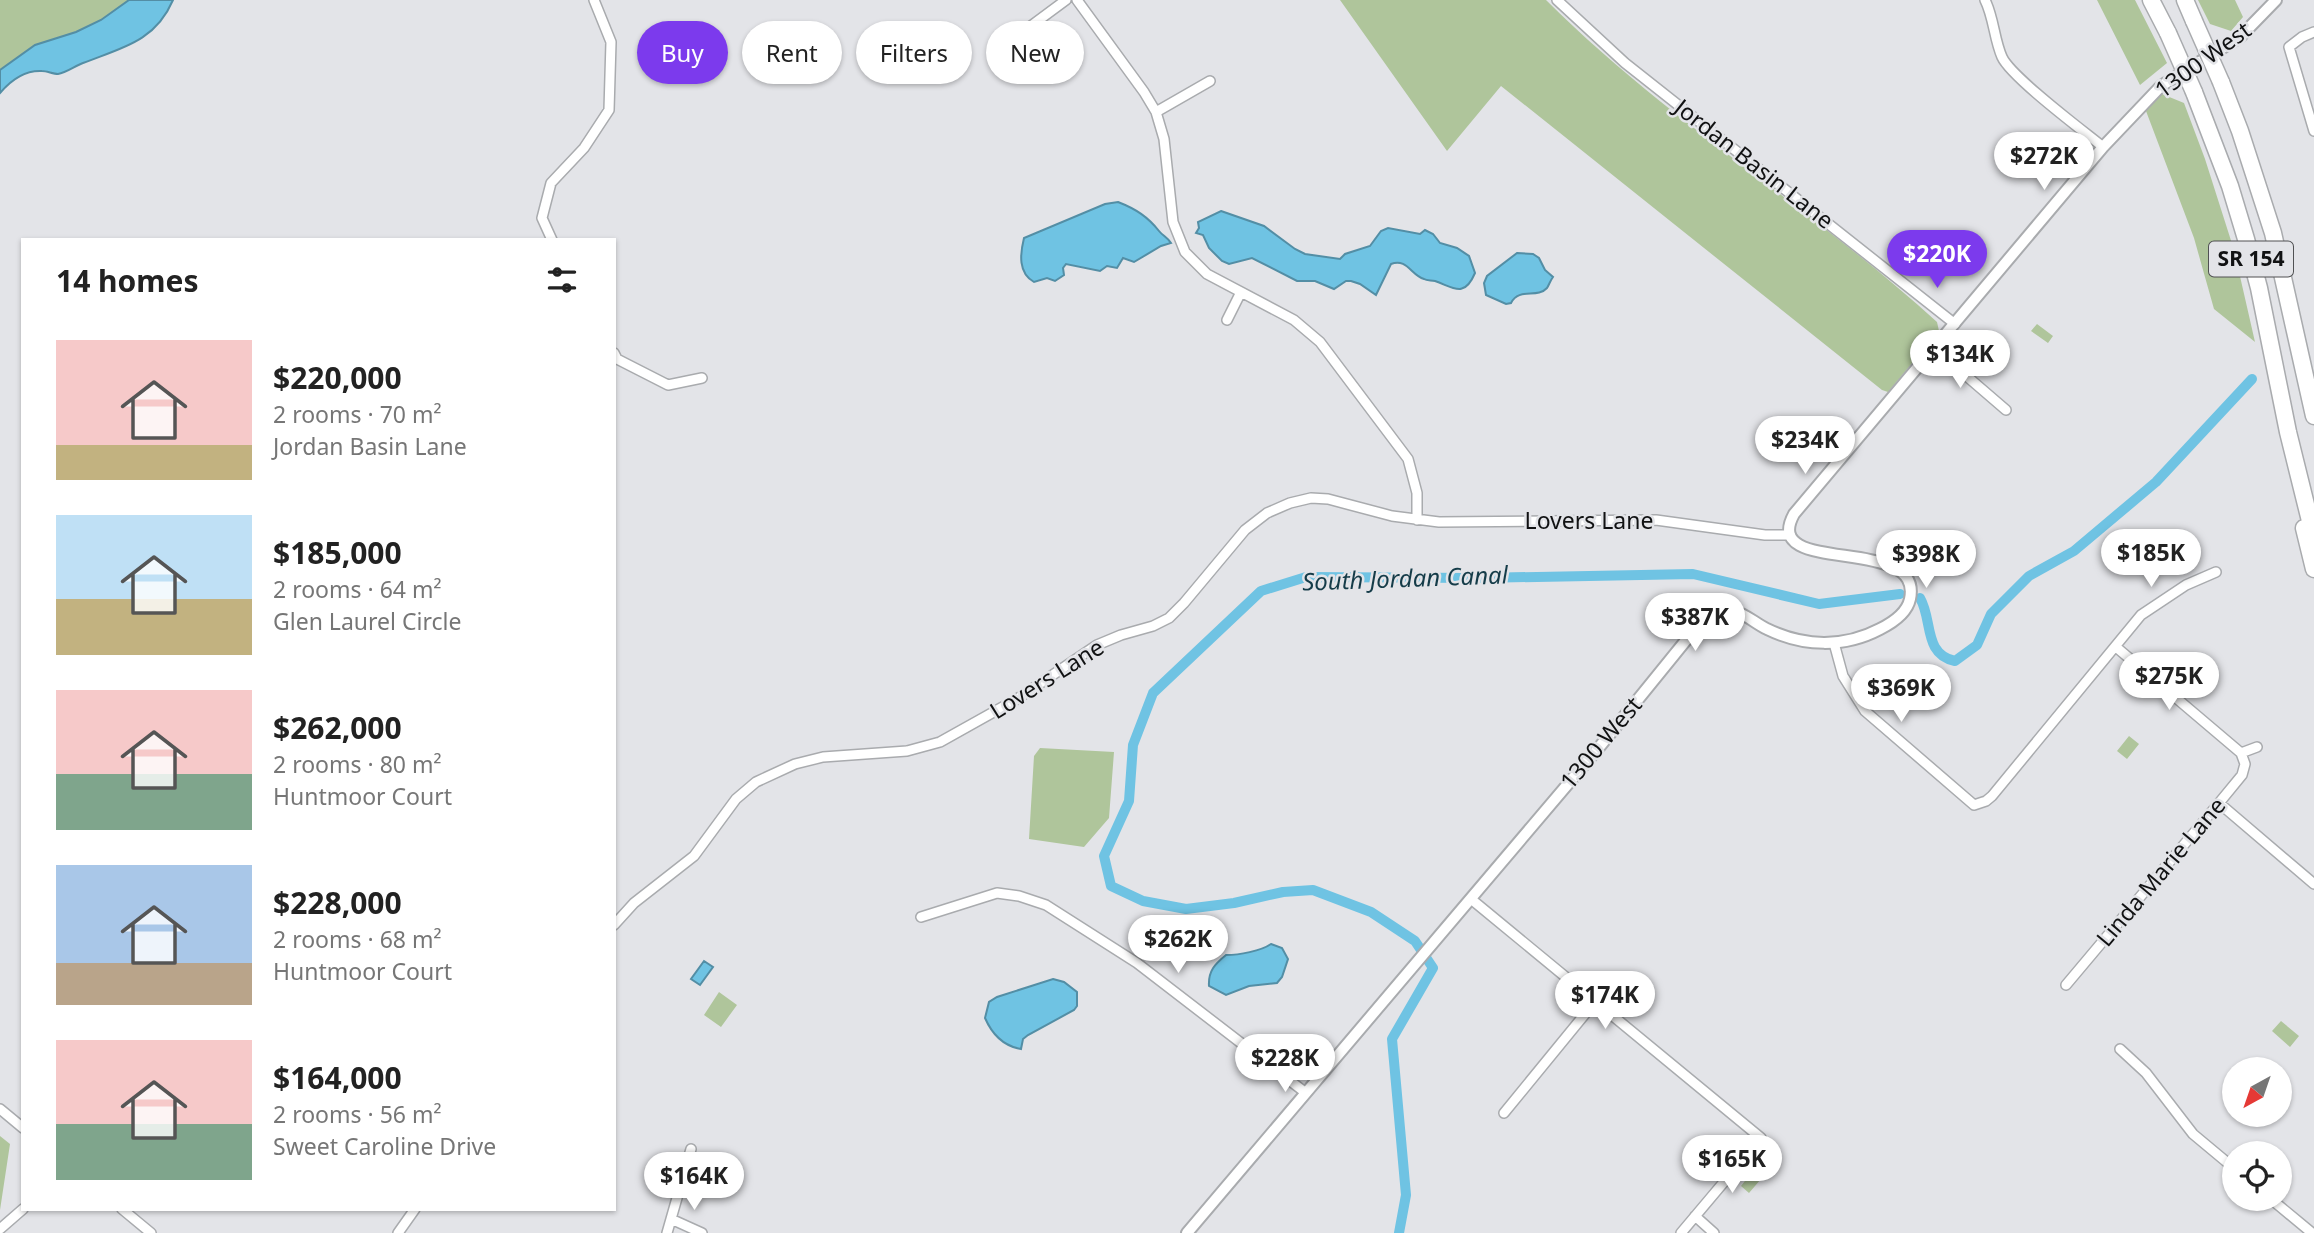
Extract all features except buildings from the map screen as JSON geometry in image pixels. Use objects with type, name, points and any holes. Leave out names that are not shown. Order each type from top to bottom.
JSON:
[{"type":"highway","name":"SR 154","points":[[2151,0],[2194,92],[2230,186],[2259,288],[2288,432],[2314,537]]},
{"type":"highway","name":"SR 154","points":[[2185,0],[2241,131],[2273,233],[2314,415]]},
{"type":"highway","points":[[2288,432],[2294,483],[2314,569]]},
{"type":"street","points":[[551,238],[542,218],[551,183],[584,148],[609,110],[611,42],[594,0]]},
{"type":"street","points":[[1038,21],[1066,0]]},
{"type":"street","points":[[1077,0],[1156,112],[1164,139],[1173,222],[1180,242],[1199,268],[1294,320],[1327,349],[1408,459],[1416,484],[1417,520]]},
{"type":"street","name":"Jordan Basin Lane","points":[[1558,0],[1625,62],[1955,324]]},
{"type":"street","points":[[1985,0],[2003,59],[2019,77],[2103,147]]},
{"type":"street","name":"1300 West","points":[[1187,1233],[1601,745],[1694,630],[1707,618],[1719,612],[1734,611],[1788,638],[1811,643],[1834,643],[1858,638],[1892,622],[1908,605],[1909,586],[1902,574],[1891,566],[1867,559],[1808,550],[1798,545],[1790,534],[1790,522],[1794,514],[2103,147],[2161,86],[2240,37],[2276,0]]},
{"type":"street","points":[[2314,32],[2289,47],[2314,131]]},
{"type":"street","points":[[1156,112],[1210,80]]},
{"type":"street","points":[[1227,320],[1241,292]]},
{"type":"street","points":[[1934,348],[2006,410]]},
{"type":"street","points":[[616,357],[668,385],[702,378]]},
{"type":"street","name":"Lovers Lane","points":[[616,923],[634,903],[694,856],[736,800],[756,782],[795,765],[823,757],[907,751],[940,742],[1028,692],[1097,645],[1153,626],[1168,618],[1184,603],[1245,530],[1280,507],[1300,500],[1319,498],[1417,520],[1656,520],[1765,535],[1790,534]]},
{"type":"street","points":[[1834,643],[1848,686],[1865,711],[1974,804],[1980,804],[1992,796],[2141,615],[2186,585],[2216,572]]},
{"type":"street","points":[[2116,647],[2241,753],[2257,747]]},
{"type":"street","name":"Linda Marie Lane","points":[[2066,985],[2242,775],[2245,764],[2241,753]]},
{"type":"street","points":[[2219,803],[2314,884]]},
{"type":"street","points":[[921,917],[997,893],[1019,896],[1046,905],[1138,963],[1306,1093]]},
{"type":"street","points":[[1471,899],[1761,1138],[1681,1233]]},
{"type":"street","points":[[1504,1113],[1594,1003]]},
{"type":"street","points":[[2120,1049],[2146,1073],[2193,1133],[2222,1157]]},
{"type":"street","points":[[0,1109],[21,1126]]},
{"type":"street","points":[[667,1233],[691,1149]]},
{"type":"street","points":[[0,1230],[21,1211]]},
{"type":"street","points":[[124,1211],[151,1233]]},
{"type":"street","points":[[398,1233],[414,1211]]},
{"type":"street","points":[[2285,1211],[2312,1233]]},
{"type":"street","points":[[1695,1216],[1714,1233]]},
{"type":"street","points":[[671,1219],[702,1233]]},
{"type":"green space","points":[[0,0],[146,0],[0,78]]},
{"type":"green space","points":[[1340,0],[1546,0],[1592,43],[1689,124],[1889,280],[1937,322],[1939,331],[1888,392],[1882,390],[1501,86],[1447,151]]},
{"type":"green space","points":[[2097,0],[2135,0],[2167,63],[2140,85]]},
{"type":"green space","points":[[2198,0],[2235,0],[2243,17],[2231,31],[2210,24]]},
{"type":"green space","points":[[2162,94],[2184,103],[2205,159],[2234,250],[2255,342],[2214,309],[2194,238],[2146,111]]},
{"type":"green space","points":[[2037,324],[2053,336],[2048,343],[2031,331]]},
{"type":"green space","points":[[2129,736],[2139,744],[2127,759],[2117,751]]},
{"type":"green space","points":[[1040,748],[1114,752],[1109,818],[1084,847],[1029,839],[1034,756]]},
{"type":"green space","points":[[719,992],[737,1005],[721,1027],[704,1015]]},
{"type":"green space","points":[[2281,1021],[2299,1036],[2290,1047],[2272,1031]]},
{"type":"green space","points":[[0,1136],[10,1144],[0,1210]]},
{"type":"green space","points":[[1752,1172],[1761,1179],[1749,1193],[1741,1186]]},
{"type":"water","points":[[129,0],[173,0],[157,25],[136,42],[61,73],[35,71],[24,74],[13,80],[0,93],[0,70],[35,45],[76,32],[101,20]]},
{"type":"water","points":[[1118,202],[1146,218],[1171,243],[1134,262],[1123,258],[1117,268],[1107,266],[1100,271],[1066,264],[1063,268],[1064,275],[1055,281],[1047,278],[1034,282],[1025,274],[1021,263],[1024,238],[1105,204]]},
{"type":"water","points":[[1221,211],[1264,226],[1305,254],[1340,259],[1345,254],[1370,246],[1381,231],[1388,228],[1420,234],[1425,230],[1433,234],[1440,243],[1457,248],[1469,256],[1475,273],[1467,286],[1458,289],[1425,280],[1401,263],[1391,264],[1376,295],[1351,281],[1346,281],[1334,289],[1315,281],[1297,281],[1252,258],[1229,264],[1222,261],[1209,248],[1203,235],[1196,233],[1198,222]]},
{"type":"water","points":[[1517,253],[1533,254],[1539,258],[1545,270],[1553,277],[1547,288],[1538,293],[1519,295],[1506,304],[1486,295],[1484,283],[1487,276]]},
{"type":"water","points":[[1271,944],[1282,948],[1288,959],[1277,983],[1249,986],[1226,995],[1209,986],[1213,968],[1226,955],[1250,952]]},
{"type":"water","points":[[704,961],[713,967],[700,985],[691,979]]},
{"type":"water","points":[[1053,979],[1064,982],[1077,992],[1077,1006],[1074,1010],[1028,1035],[1023,1039],[1021,1049],[999,1038],[985,1018],[989,1002]]},
{"type":"waterway","name":"South Jordan Canal","points":[[1920,598],[1933,644],[1945,657],[1955,661],[1977,645],[1991,614],[2029,576],[2074,551],[2156,482],[2252,379]]},
{"type":"waterway","name":"South Jordan Canal","points":[[1399,1233],[1406,1195],[1392,1039],[1433,968],[1415,941],[1371,912],[1313,890],[1283,892],[1234,903],[1186,909],[1143,901],[1111,886],[1104,856],[1129,801],[1133,745],[1153,693],[1261,591],[1306,577],[1478,578],[1693,574],[1819,604],[1900,594]]}]
